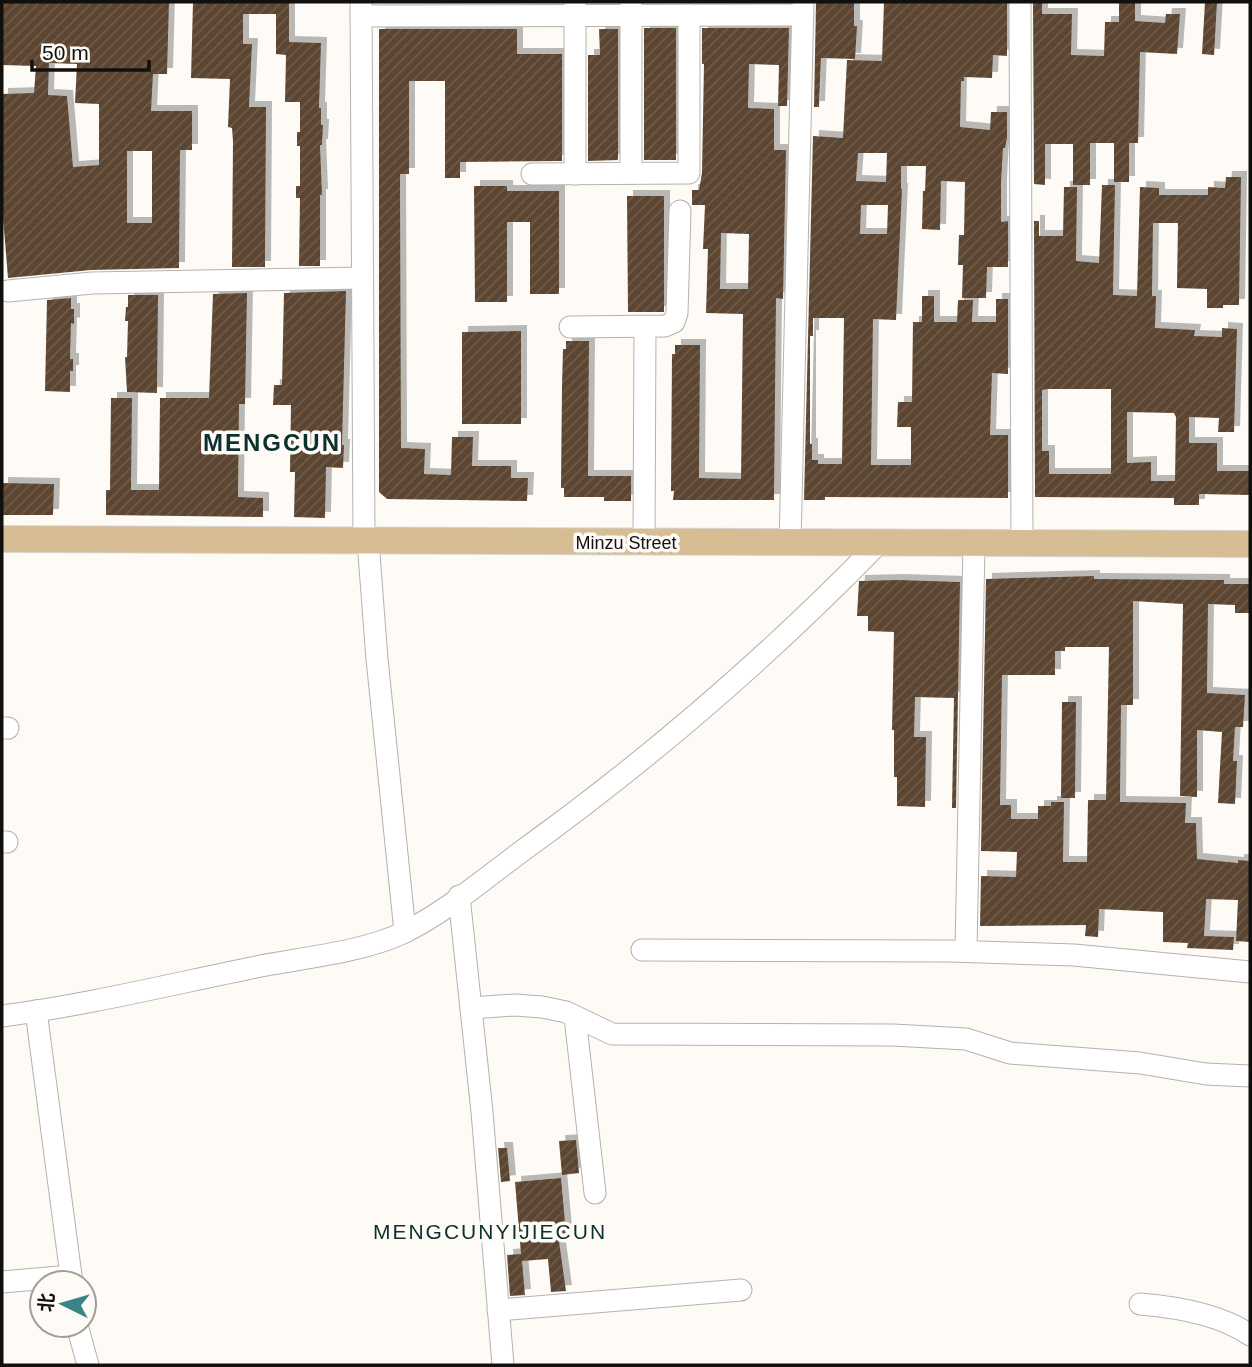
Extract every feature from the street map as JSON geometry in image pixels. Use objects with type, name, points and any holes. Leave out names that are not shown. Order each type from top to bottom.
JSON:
[{"type":"main road","name":"Minzu Street","points":[[2,539],[1250,544]]},
{"type":"street","points":[[1020,2],[1022,544]]},
{"type":"street","points":[[405,932],[366,541],[361,9],[691,11],[803,8],[790,544]]},
{"type":"street","points":[[575,9],[575,173]]},
{"type":"street","points":[[631,9],[631,173]]},
{"type":"street","points":[[532,174],[689,173],[691,11]]},
{"type":"street","points":[[570,327],[645,327],[665,326],[674,322],[677,313],[680,211]]},
{"type":"street","points":[[8,292],[92,283],[362,278]]},
{"type":"street","points":[[644,543],[645,327]]},
{"type":"street","points":[[2,1016],[354,948],[405,932],[459,897],[637,765],[821,603],[878,544]]},
{"type":"street","points":[[967,951],[974,544]]},
{"type":"street","points":[[459,897],[503,1365]]},
{"type":"street","points":[[642,950],[967,951],[1074,955],[1250,972]]},
{"type":"street","points":[[471,1007],[515,1004],[542,1007],[566,1012],[612,1034],[893,1035],[966,1039],[1010,1053],[1140,1063],[1206,1074],[1250,1076]]},
{"type":"street","points":[[36,1011],[70,1269]]},
{"type":"street","points":[[575,1017],[596,1193]]},
{"type":"street","points":[[2,1283],[28,1282]]},
{"type":"street","points":[[498,1310],[741,1290]]},
{"type":"street","points":[[1140,1304],[1198,1312],[1250,1335]]},
{"type":"street","points":[[81,1339],[88,1365]]},
{"type":"building","points":[[2,2],[169,2],[167,74],[153,74],[151,111],[192,111],[192,150],[180,150],[179,268],[91,270],[8,278],[2,205],[2,94],[34,93],[36,66],[2,65]],"holes":[[[49,63],[77,64],[75,103],[99,104],[99,165],[73,167],[67,96],[48,95]],[[127,151],[152,151],[152,223],[127,223]]]},
{"type":"building","points":[[193,2],[289,2],[289,42],[321,43],[319,108],[323,125],[320,145],[320,266],[299,266],[300,198],[296,198],[296,186],[300,186],[300,146],[297,146],[297,132],[300,132],[300,102],[285,102],[286,55],[276,54],[276,14],[243,14],[243,44],[252,44],[249,107],[266,107],[265,267],[232,267],[233,141],[232,128],[228,127],[230,79],[191,78]]},
{"type":"building","points":[[816,2],[854,2],[854,26],[857,26],[855,59],[821,58],[819,107],[814,107]]},
{"type":"building","points":[[884,2],[1007,2],[1007,56],[993,55],[992,78],[964,77],[964,81],[961,81],[960,127],[990,130],[991,112],[1007,112],[1007,138],[1003,148],[1001,183],[1001,222],[1008,221],[1008,267],[987,267],[986,298],[962,298],[963,265],[958,265],[959,235],[964,235],[965,182],[941,181],[940,230],[922,229],[926,166],[901,166],[896,320],[873,319],[871,465],[911,465],[911,427],[897,427],[898,402],[912,402],[913,322],[922,322],[922,296],[934,296],[934,322],[957,322],[958,300],[973,300],[972,322],[996,322],[996,299],[1008,299],[1008,374],[992,373],[990,435],[1008,435],[1008,498],[825,497],[825,500],[804,500],[813,136],[843,138],[847,60],[882,61]],"holes":[[[858,153],[887,153],[886,182],[856,181]],[[861,205],[888,205],[887,234],[860,234]],[[813,318],[844,318],[842,464],[818,464],[818,460],[812,460],[810,336],[813,336]]]},
{"type":"building","points":[[1033,2],[1042,2],[1042,14],[1072,14],[1071,55],[1104,56],[1105,22],[1119,22],[1119,2],[1135,2],[1135,21],[1165,23],[1166,14],[1180,14],[1177,54],[1140,52],[1138,143],[1129,143],[1129,182],[1114,182],[1114,143],[1090,143],[1090,185],[1073,185],[1073,144],[1045,144],[1045,185],[1034,184]]},
{"type":"building","points":[[1205,2],[1217,2],[1214,55],[1202,54]]},
{"type":"building","points":[[644,28],[676,28],[676,160],[644,160]]},
{"type":"building","points":[[702,28],[789,28],[787,106],[778,106],[779,65],[749,64],[748,108],[774,109],[774,150],[786,150],[783,299],[776,298],[774,500],[673,500],[674,491],[671,491],[672,354],[675,354],[675,345],[700,345],[699,478],[741,479],[743,314],[706,313],[708,249],[703,249],[705,205],[692,205],[692,190],[699,190],[702,173]],"holes":[[[721,233],[749,234],[748,289],[720,289]]]},
{"type":"building","points":[[379,29],[517,29],[517,54],[562,54],[562,161],[460,162],[460,178],[445,178],[445,81],[409,81],[409,174],[400,174],[401,448],[425,449],[424,474],[451,475],[452,437],[473,437],[472,466],[511,466],[511,478],[528,478],[527,501],[387,499],[379,492]]},
{"type":"building","points":[[599,29],[618,29],[618,160],[588,161],[588,55],[600,55]]},
{"type":"building","points":[[1226,177],[1241,177],[1239,305],[1207,308],[1207,289],[1177,288],[1178,223],[1153,223],[1152,296],[1156,296],[1155,328],[1195,330],[1194,336],[1222,337],[1222,328],[1237,329],[1234,432],[1218,432],[1219,418],[1189,417],[1189,443],[1217,443],[1217,471],[1250,471],[1250,495],[1199,494],[1199,505],[1174,505],[1174,498],[1035,497],[1034,221],[1039,221],[1039,236],[1063,236],[1064,187],[1077,187],[1076,261],[1099,263],[1102,185],[1115,185],[1113,295],[1137,296],[1140,187],[1159,188],[1159,195],[1208,195],[1208,187],[1225,188]],"holes":[[[1111,389],[1111,474],[1049,474],[1049,451],[1042,451],[1042,390]],[[1127,412],[1174,413],[1175,481],[1151,481],[1151,462],[1127,463]]]},
{"type":"building","points":[[474,186],[507,186],[507,191],[559,191],[559,294],[530,294],[530,222],[507,222],[507,302],[475,302]]},
{"type":"building","points":[[627,196],[664,196],[664,312],[628,312]]},
{"type":"building","points":[[346,291],[343,468],[326,467],[325,518],[294,517],[295,472],[290,472],[291,405],[273,405],[274,385],[282,385],[284,293]]},
{"type":"building","points":[[247,293],[245,404],[239,404],[238,497],[263,498],[263,517],[106,515],[106,490],[110,490],[111,398],[132,398],[131,490],[159,490],[160,398],[209,398],[213,294]]},
{"type":"building","points":[[128,295],[158,295],[157,393],[127,392],[125,357],[128,321],[125,321]]},
{"type":"building","points":[[71,298],[74,324],[71,323],[70,359],[73,359],[73,371],[70,371],[70,392],[45,391],[47,300]]},
{"type":"building","points":[[521,331],[521,424],[462,424],[462,332]]},
{"type":"building","points":[[566,341],[589,341],[588,476],[631,476],[631,501],[604,501],[604,497],[564,497],[564,488],[561,488],[562,386],[563,349],[566,349]]},
{"type":"building","points":[[2,483],[54,484],[53,515],[2,515]]},
{"type":"building","points":[[1094,576],[1094,579],[1224,580],[1224,584],[1250,584],[1250,613],[1235,613],[1235,605],[1208,604],[1207,693],[1245,695],[1243,727],[1235,727],[1235,804],[1218,803],[1222,732],[1197,730],[1197,797],[1180,796],[1183,604],[1133,601],[1133,705],[1121,705],[1120,802],[1186,803],[1185,823],[1196,823],[1197,859],[1238,863],[1238,860],[1250,861],[1250,942],[1236,941],[1238,900],[1206,899],[1204,936],[1234,937],[1233,950],[1187,948],[1188,943],[1163,942],[1163,912],[1099,909],[1098,937],[1085,936],[1086,925],[980,926],[981,876],[1016,877],[1017,852],[981,851],[986,579]],"holes":[[[1065,647],[1109,647],[1106,800],[1088,800],[1087,862],[1063,862],[1064,802],[1038,806],[1038,819],[1011,819],[1011,805],[1000,805],[1002,675],[1055,675],[1055,651],[1065,651]]]},
{"type":"building","points":[[859,581],[960,582],[956,808],[952,808],[954,698],[915,697],[914,737],[926,737],[925,807],[897,806],[892,730],[894,632],[868,631],[868,616],[857,616]]},
{"type":"building","points":[[1062,702],[1076,702],[1075,798],[1061,798]]},
{"type":"building","points":[[576,1140],[579,1173],[562,1175],[559,1141]]},
{"type":"building","points":[[498,1148],[507,1148],[510,1181],[501,1182]]},
{"type":"building","points":[[561,1178],[566,1233],[558,1234],[566,1291],[551,1292],[548,1259],[522,1261],[525,1295],[510,1296],[507,1255],[521,1254],[515,1182]]},
{"type":"district","name":"MENGCUN","points":[[272,442]]},
{"type":"district","name":"MENGCUNYIJIECUN","points":[[490,1231]]}]
